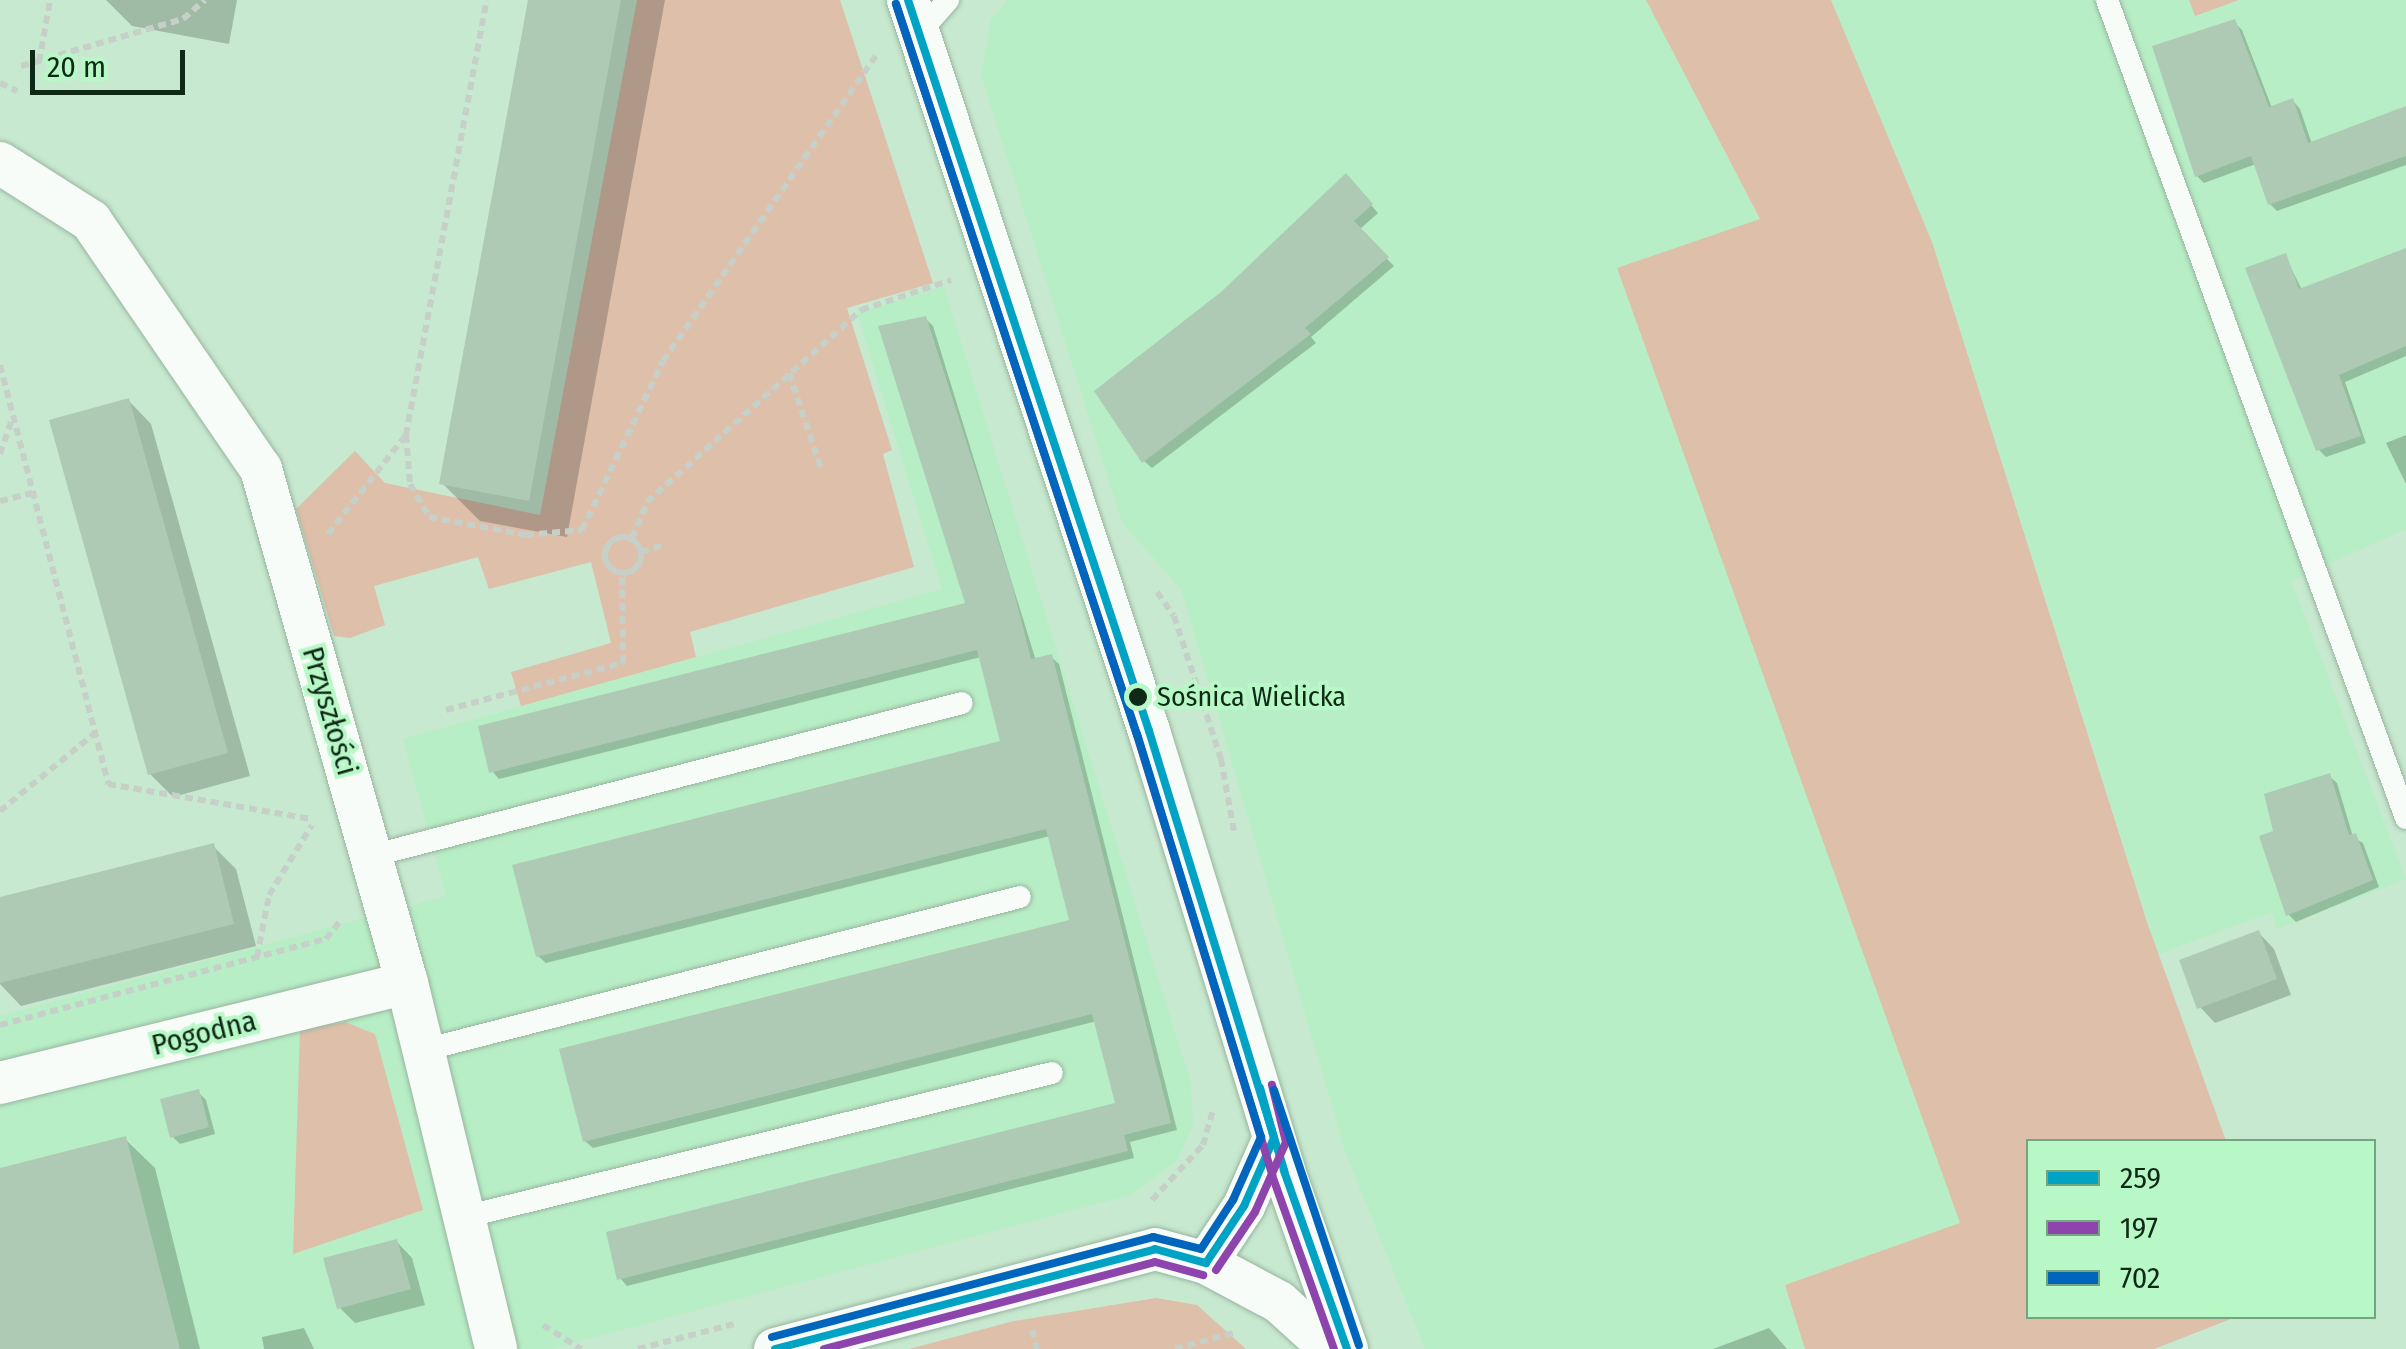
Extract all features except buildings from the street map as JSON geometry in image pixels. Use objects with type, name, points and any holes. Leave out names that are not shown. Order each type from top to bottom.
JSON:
[{"type":"street","points":[[904,25],[1155,750],[1274,1138],[1346,1349]]},
{"type":"street","name":"Przyszłości","points":[[0,163],[91,221],[261,470],[408,983],[496,1349]]},
{"type":"street","name":"Pogodna","points":[[0,1083],[408,983]]},
{"type":"street","points":[[1206,1263],[1244,1206],[1274,1138]]},
{"type":"street","points":[[776,1349],[1155,1249],[1206,1263],[1279,1302],[1331,1349]]},
{"type":"lane","points":[[904,25],[948,0]]},
{"type":"lane","points":[[2107,0],[2406,818]]},
{"type":"lane","points":[[371,856],[962,704]]},
{"type":"lane","points":[[424,1050],[1020,897]]},
{"type":"lane","points":[[464,1217],[1052,1073]]},
{"type":"path","points":[[39,62],[50,0]]},
{"type":"path","points":[[21,66],[183,19],[206,0]]},
{"type":"path","points":[[488,0],[406,435],[410,484],[429,517],[526,535],[582,530],[664,362],[904,25]]},
{"type":"path","points":[[0,83],[17,91]]},
{"type":"path","points":[[632,538],[646,502],[861,310],[962,276]]},
{"type":"path","points":[[0,366],[108,784],[327,822]]},
{"type":"path","points":[[789,373],[822,471]]},
{"type":"path","points":[[0,454],[13,417]]},
{"type":"path","points":[[292,579],[406,435]]},
{"type":"path","points":[[0,502],[33,493]]},
{"type":"path","points":[[620,536],[632,538],[641,552],[638,565],[622,573],[607,564],[605,553],[610,542],[620,536]]},
{"type":"path","points":[[641,552],[664,544]]},
{"type":"path","points":[[446,710],[623,663],[622,573]]},
{"type":"path","points":[[0,811],[95,733]]},
{"type":"path","points":[[257,956],[269,895],[316,820]]},
{"type":"path","points":[[0,1025],[326,939],[351,907]]},
{"type":"path","points":[[1029,1320],[1037,1349]]},
{"type":"path","points":[[1175,1349],[1249,1329]]},
{"type":"shaded area","points":[[637,0],[840,0],[933,283],[847,308],[892,450],[883,454],[914,567],[690,632],[696,657],[521,706],[511,672],[611,643],[591,562],[489,589],[478,557],[374,586],[385,625],[350,638],[334,636],[296,509],[355,451],[385,483],[540,515]]},
{"type":"shaded area","points":[[1007,0],[1646,0],[1760,220],[1617,268],[1961,1223],[1785,1285],[1805,1349],[1425,1349],[1346,1154],[1182,591],[1122,522],[981,75],[991,20]]},
{"type":"shaded area","points":[[1646,0],[1831,0],[1932,242],[2148,925],[2225,1139],[2026,1139],[2026,1319],[2231,1319],[2154,1349],[1805,1349],[1785,1285],[1960,1223],[1617,268],[1760,219]]},
{"type":"shaded area","points":[[1831,0],[2189,0],[2195,16],[2239,0],[2406,0],[2406,529],[2291,581],[2406,879],[2277,929],[2272,912],[2158,954],[1932,242]]},
{"type":"shaded area","points":[[2189,0],[2239,0],[2195,16]]},
{"type":"shaded area","points":[[944,287],[1191,1084],[1193,1126],[1176,1161],[1130,1195],[550,1349],[0,1349],[0,1016],[446,896],[403,739],[942,589],[857,313]]},
{"type":"shaded area","points":[[345,1022],[375,1034],[423,1210],[293,1254],[300,1029]]},
{"type":"shaded area","points":[[1156,1298],[1197,1305],[1246,1349],[909,1349],[1014,1321]]},
{"type":"transit line","name":"259","points":[[908,0],[1149,731],[1284,1171],[1347,1349]]},
{"type":"transit line","name":"197","points":[[896,4],[1137,735],[1272,1175],[1334,1349]]},
{"type":"transit line","name":"702","points":[[772,1337],[1153,1237],[1201,1249],[1233,1200],[1261,1137],[1137,735],[896,4]]},
{"type":"transit line","name":"197","points":[[1216,1270],[1255,1212],[1286,1142],[1272,1085]]},
{"type":"transit line","name":"259","points":[[1206,1263],[1244,1206],[1274,1138],[1260,1088]]},
{"type":"transit line","name":"702","points":[[1274,1090],[1359,1345]]},
{"type":"transit line","name":"259","points":[[775,1349],[1155,1249],[1206,1263]]},
{"type":"transit line","name":"197","points":[[824,1349],[1155,1262],[1203,1275]]},
{"type":"place","name":"Sośnica Wielicka","points":[[1138,697]]}]
